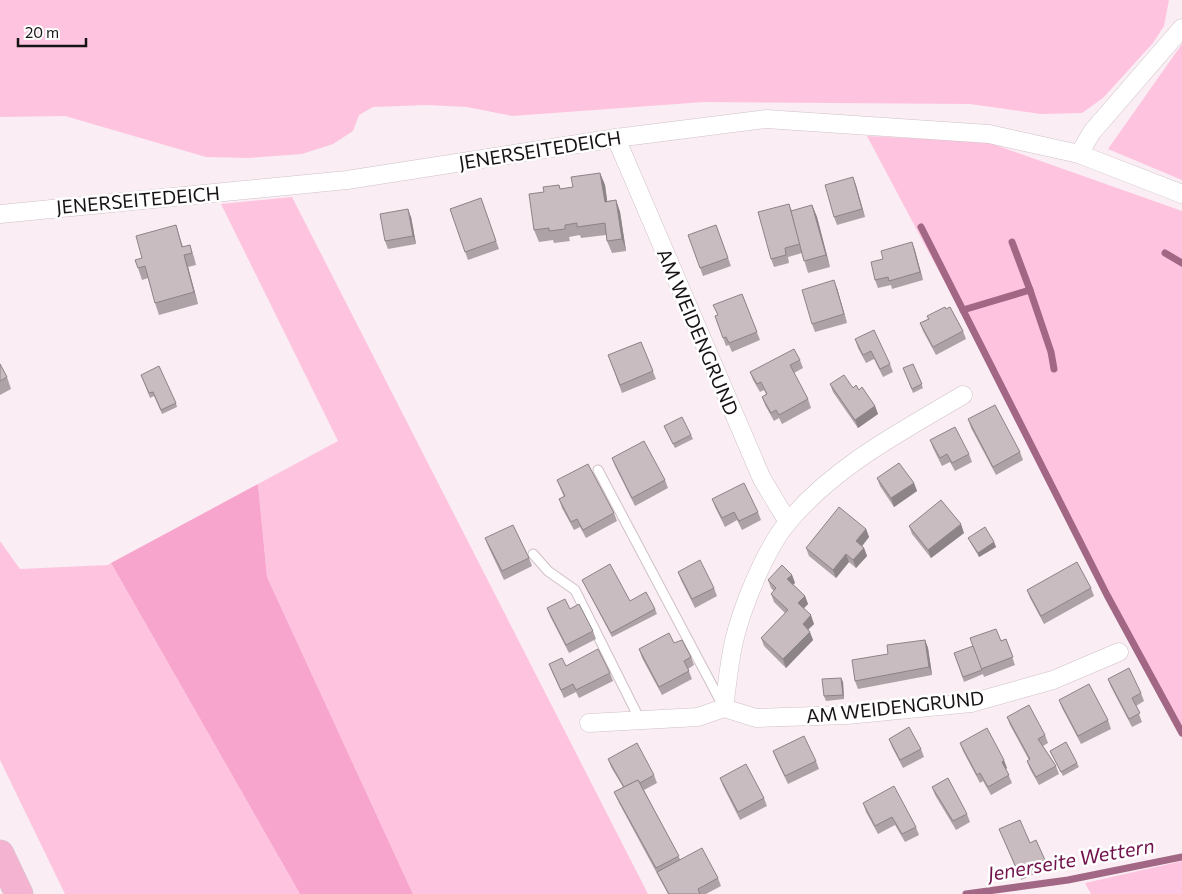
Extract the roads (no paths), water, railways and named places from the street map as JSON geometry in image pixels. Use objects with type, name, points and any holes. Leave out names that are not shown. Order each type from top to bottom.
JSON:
[{"type":"highway","points":[[0,854],[19,894]]},
{"type":"street","points":[[1079,154],[1092,132],[1182,28]]},
{"type":"street","name":"JENERSEITEDEICH","points":[[0,214],[347,180],[616,138],[766,119],[989,134],[1079,154],[1182,194]]},
{"type":"street","name":"AM WEIDENGRUND","points":[[616,138],[762,479],[788,522]]},
{"type":"street","points":[[588,723],[698,717],[724,708],[734,640],[756,574],[788,522],[836,475],[904,429],[963,395]]},
{"type":"street","name":"AM WEIDENGRUND","points":[[724,708],[756,718],[847,715],[971,703],[1053,680],[1118,652]]},
{"type":"lane","points":[[598,470],[724,708]]},
{"type":"lane","points":[[533,554],[548,571],[575,590],[640,720]]},
{"type":"waterway","points":[[921,227],[1107,595],[1182,733]]},
{"type":"waterway","points":[[1012,242],[1030,290]]},
{"type":"waterway","points":[[1165,253],[1182,263]]},
{"type":"waterway","points":[[963,310],[1030,290],[1051,352],[1054,369]]},
{"type":"waterway","name":"Jenerseite Wettern","points":[[966,894],[1068,880],[1182,857]]}]
